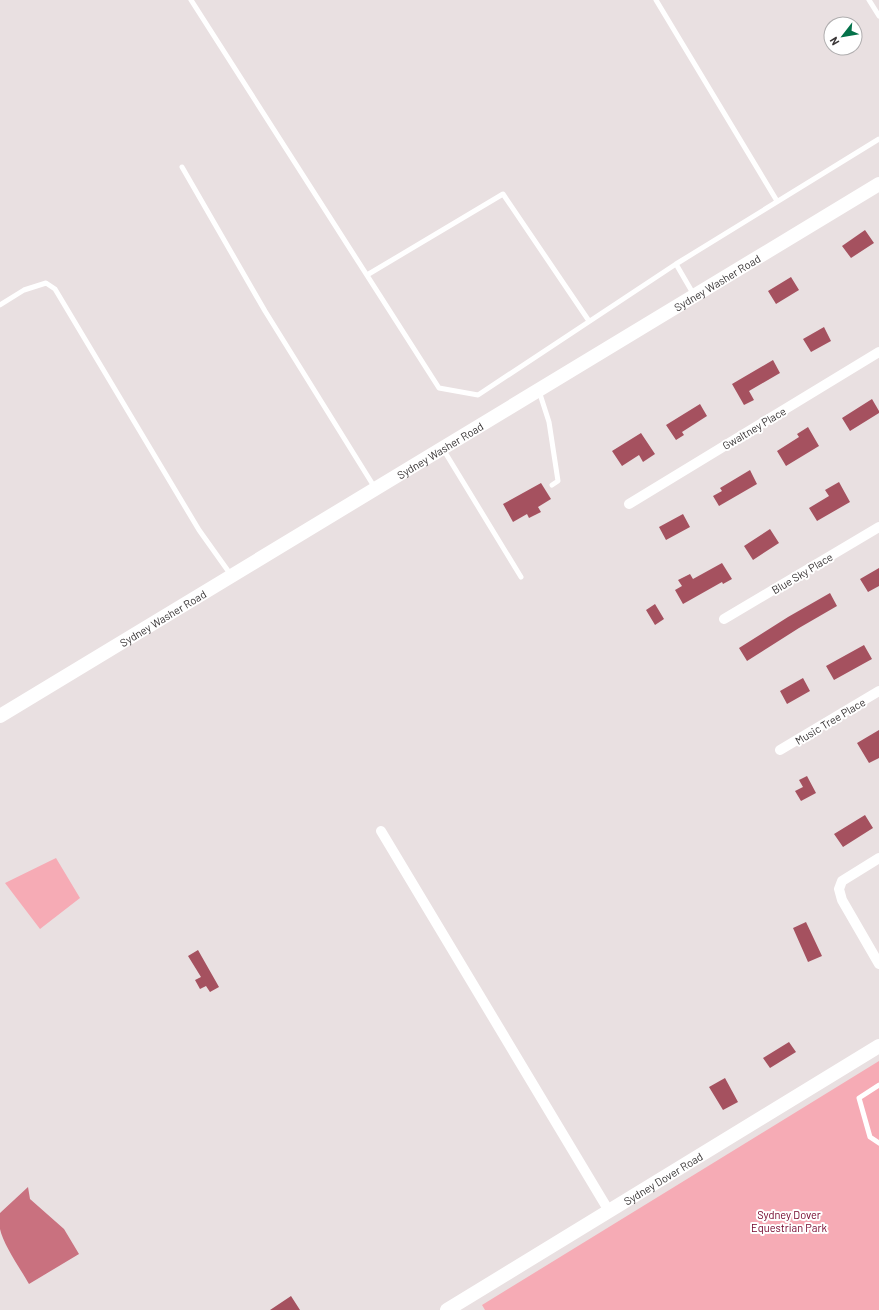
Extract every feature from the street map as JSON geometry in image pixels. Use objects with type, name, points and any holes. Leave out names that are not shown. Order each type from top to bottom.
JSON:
[{"type":"street","name":"Sydney Washer Road","points":[[0,716],[879,184]]},
{"type":"street","name":"Gwaltney Place","points":[[628,504],[879,352]]},
{"type":"street","name":"Blue Sky Place","points":[[724,619],[879,527]]},
{"type":"street","name":"Music Tree Place","points":[[780,750],[879,691]]},
{"type":"street","points":[[381,831],[609,1211]]},
{"type":"street","points":[[879,858],[842,881],[839,889],[842,900],[879,964]]},
{"type":"street","name":"Sydney Dover Road","points":[[447,1310],[465,1306],[609,1211],[879,1046]]},
{"type":"lane","points":[[191,0],[439,388],[478,395],[676,264],[879,139]]},
{"type":"lane","points":[[656,0],[777,201]]},
{"type":"lane","points":[[869,0],[879,16]]},
{"type":"lane","points":[[182,167],[265,311],[375,489]]},
{"type":"lane","points":[[367,275],[503,194],[589,321]]},
{"type":"lane","points":[[676,264],[695,296]]},
{"type":"lane","points":[[0,305],[24,290],[46,283],[55,289],[198,530],[232,576]]},
{"type":"lane","points":[[539,390],[549,422],[558,481],[552,485]]},
{"type":"lane","points":[[443,448],[521,577]]},
{"type":"lane","points":[[879,1085],[859,1098],[870,1137],[879,1143]]},
{"type":"green space","points":[[56,858],[80,898],[40,929],[5,883]]},
{"type":"green space","name":"Sydney Dover Equestrian Park","points":[[879,1061],[879,1310],[485,1310],[482,1305]]},
{"type":"shaded area","points":[[28,1187],[30,1199],[64,1229],[79,1254],[29,1284],[8,1249],[0,1229],[0,1213]]},
{"type":"building","points":[[865,230],[874,243],[851,258],[842,246]]},
{"type":"building","points":[[791,277],[799,290],[776,304],[768,291]]},
{"type":"building","points":[[824,327],[831,341],[811,352],[803,339]]},
{"type":"building","points":[[773,360],[780,373],[749,391],[754,400],[744,405],[732,384]]},
{"type":"building","points":[[872,399],[879,413],[850,431],[842,418]]},
{"type":"building","points":[[700,404],[707,416],[682,432],[684,435],[676,440],[666,425]]},
{"type":"building","points":[[808,427],[819,446],[786,466],[777,451],[799,437],[797,434]]},
{"type":"building","points":[[641,433],[655,454],[643,462],[639,455],[622,466],[612,451]]},
{"type":"building","points":[[750,470],[757,484],[719,506],[713,496],[722,491],[720,488]]},
{"type":"building","points":[[839,482],[850,502],[817,521],[809,508],[829,496],[825,490]]},
{"type":"building","points":[[541,483],[551,499],[538,507],[541,512],[529,518],[527,514],[513,522],[503,504]]},
{"type":"building","points":[[683,514],[690,527],[666,540],[659,527]]},
{"type":"building","points":[[770,529],[779,543],[753,560],[744,546]]},
{"type":"building","points":[[722,563],[732,579],[723,584],[722,582],[683,604],[675,590],[682,586],[678,580],[690,574],[693,579]]},
{"type":"building","points":[[879,568],[879,586],[868,592],[860,579]]},
{"type":"building","points":[[830,593],[837,606],[747,661],[739,648]]},
{"type":"building","points":[[655,604],[664,619],[655,625],[646,610]]},
{"type":"building","points":[[864,645],[872,659],[834,680],[826,666]]},
{"type":"building","points":[[803,678],[810,691],[787,704],[780,691]]},
{"type":"building","points":[[879,730],[879,758],[869,763],[857,743]]},
{"type":"building","points":[[807,776],[816,793],[801,801],[795,791],[803,787],[799,780]]},
{"type":"building","points":[[865,815],[873,828],[843,847],[834,834]]},
{"type":"building","points":[[806,922],[822,956],[808,962],[793,928]]},
{"type":"building","points":[[198,950],[219,987],[210,992],[206,986],[200,989],[195,980],[201,977],[188,956]]},
{"type":"building","points":[[789,1042],[796,1052],[770,1068],[763,1058]]},
{"type":"building","points":[[725,1078],[738,1102],[723,1110],[709,1087]]},
{"type":"building","points":[[291,1296],[300,1310],[270,1310]]}]
